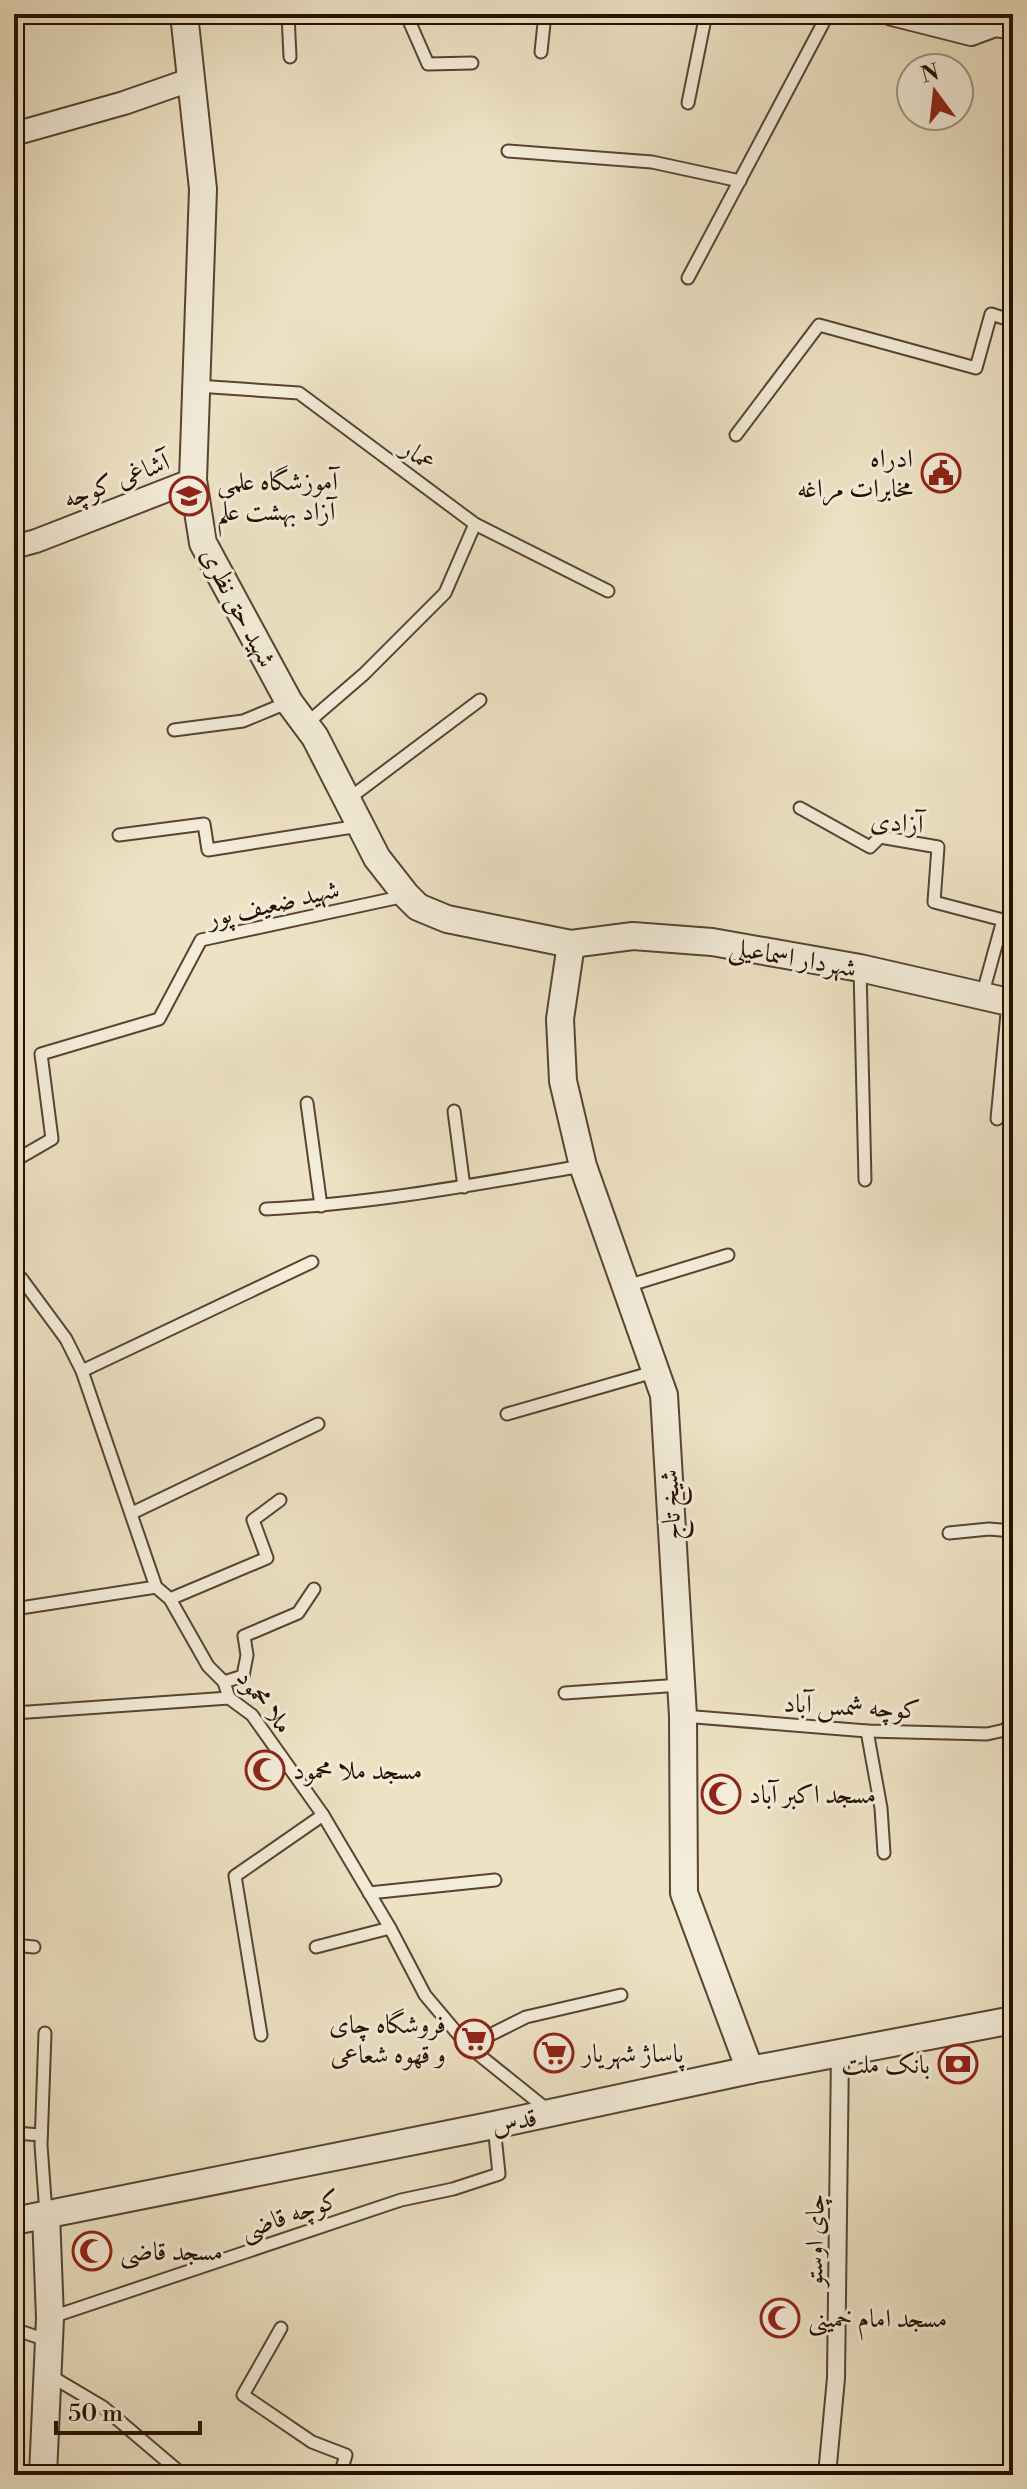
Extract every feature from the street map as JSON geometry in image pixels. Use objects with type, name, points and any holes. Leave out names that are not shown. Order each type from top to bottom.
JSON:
[{"type":"street","name":"شهید حق نظری","points":[[184,14],[203,189],[193,480],[203,543],[289,702],[306,724],[377,858],[406,895],[418,907],[447,919],[571,944]]},
{"type":"street","points":[[892,14],[971,34],[995,25],[1013,28]]},
{"type":"street","points":[[14,134],[124,103],[190,80]]},
{"type":"street","name":"آشاغی کوچه","points":[[14,547],[193,480]]},
{"type":"street","name":"شهردار اسماعیلی","points":[[571,944],[633,936],[712,942],[860,968],[1011,1003]]},
{"type":"street","name":"شیخ تاج","points":[[571,944],[560,1019],[563,1081],[583,1166],[664,1395],[683,1716],[684,1893],[750,2070]]},
{"type":"street","name":"قدس","points":[[14,2221],[494,2125],[750,2070],[1013,2020]]},
{"type":"street","name":"چای اوستو","points":[[827,2475],[836,2378],[840,2053]]},
{"type":"street","points":[[43,2475],[50,2330],[46,2214]]},
{"type":"lane","points":[[288,14],[290,57]]},
{"type":"lane","points":[[406,14],[428,64],[472,63]]},
{"type":"lane","points":[[541,52],[545,14]]},
{"type":"lane","points":[[688,103],[706,14]]},
{"type":"lane","points":[[688,278],[828,14]]},
{"type":"lane","points":[[508,151],[652,162],[740,181]]},
{"type":"lane","points":[[736,435],[819,325],[976,368],[991,314],[1013,321]]},
{"type":"lane","name":"عمار","points":[[197,386],[299,393],[475,524],[608,591]]},
{"type":"lane","points":[[306,724],[364,674],[445,593],[475,524]]},
{"type":"lane","points":[[347,800],[480,700]]},
{"type":"lane","points":[[174,730],[243,721],[289,702]]},
{"type":"lane","name":"آزادی","points":[[800,808],[870,847],[880,837],[938,847],[934,902],[1003,920],[982,997]]},
{"type":"lane","points":[[119,835],[204,824],[208,850],[360,826]]},
{"type":"lane","name":"شهید ضعیف پور","points":[[14,1161],[52,1139],[41,1054],[159,1019],[201,940],[406,895]]},
{"type":"lane","points":[[860,968],[865,1180]]},
{"type":"lane","points":[[997,1119],[1011,1003]]},
{"type":"lane","points":[[307,1103],[321,1206]]},
{"type":"lane","points":[[454,1111],[464,1187]]},
{"type":"lane","points":[[266,1209],[321,1206],[464,1187],[583,1166]]},
{"type":"lane","points":[[627,1286],[728,1255]]},
{"type":"lane","points":[[82,1371],[312,1262]]},
{"type":"lane","points":[[14,1274],[21,1278],[66,1339],[82,1371],[156,1587],[14,1609]]},
{"type":"lane","points":[[507,1414],[658,1371]]},
{"type":"lane","points":[[132,1513],[318,1424]]},
{"type":"lane","points":[[170,1599],[267,1558],[253,1520],[280,1500]]},
{"type":"lane","points":[[949,1533],[989,1529],[1013,1531]]},
{"type":"lane","name":"ملا محمود","points":[[156,1587],[170,1599],[208,1666],[224,1682],[229,1698],[252,1715],[323,1815],[390,1928],[425,1995],[468,2046],[552,2113]]},
{"type":"lane","points":[[224,1682],[243,1676],[247,1655],[244,1636],[298,1613],[314,1589]]},
{"type":"lane","points":[[565,1693],[681,1685]]},
{"type":"lane","points":[[14,1713],[229,1698]]},
{"type":"lane","name":"کوچه شمس آباد","points":[[683,1716],[867,1731],[987,1734],[1005,1730],[1013,1720]]},
{"type":"lane","points":[[867,1731],[881,1808],[884,1853]]},
{"type":"lane","points":[[261,2035],[235,1876],[323,1815]]},
{"type":"lane","points":[[369,1893],[495,1880]]},
{"type":"lane","points":[[316,1947],[390,1928]]},
{"type":"lane","points":[[14,1945],[34,1947]]},
{"type":"lane","points":[[468,2046],[526,2017],[621,1995]]},
{"type":"lane","points":[[45,2033],[41,2135],[46,2214]]},
{"type":"lane","name":"کوچه قاضی","points":[[50,2330],[401,2200],[453,2189],[499,2174],[494,2125]]},
{"type":"lane","points":[[14,2133],[41,2135]]},
{"type":"lane","points":[[281,2328],[243,2395],[312,2442],[346,2455],[340,2475]]},
{"type":"lane","points":[[14,2329],[50,2330]]},
{"type":"lane","points":[[49,2375],[103,2407],[183,2475]]},
{"type":"place","name":"ادراه مخابرات مراغه","points":[[941,473]]},
{"type":"place","name":"آموزشگاه علمی آزاد بهشت علم","points":[[189,496]]},
{"type":"place","name":"مسجد ملا محمود","points":[[265,1770]]},
{"type":"place","name":"مسجد اکبر آباد","points":[[721,1794]]},
{"type":"place","name":"فروشگاه چای و قهوه شعاعی","points":[[474,2039]]},
{"type":"place","name":"پاساژ شهریار","points":[[554,2053]]},
{"type":"place","name":"بانک ملت","points":[[958,2064]]},
{"type":"place","name":"مسجد قاضی","points":[[92,2251]]},
{"type":"place","name":"مسجد امام خمینی","points":[[780,2318]]}]
